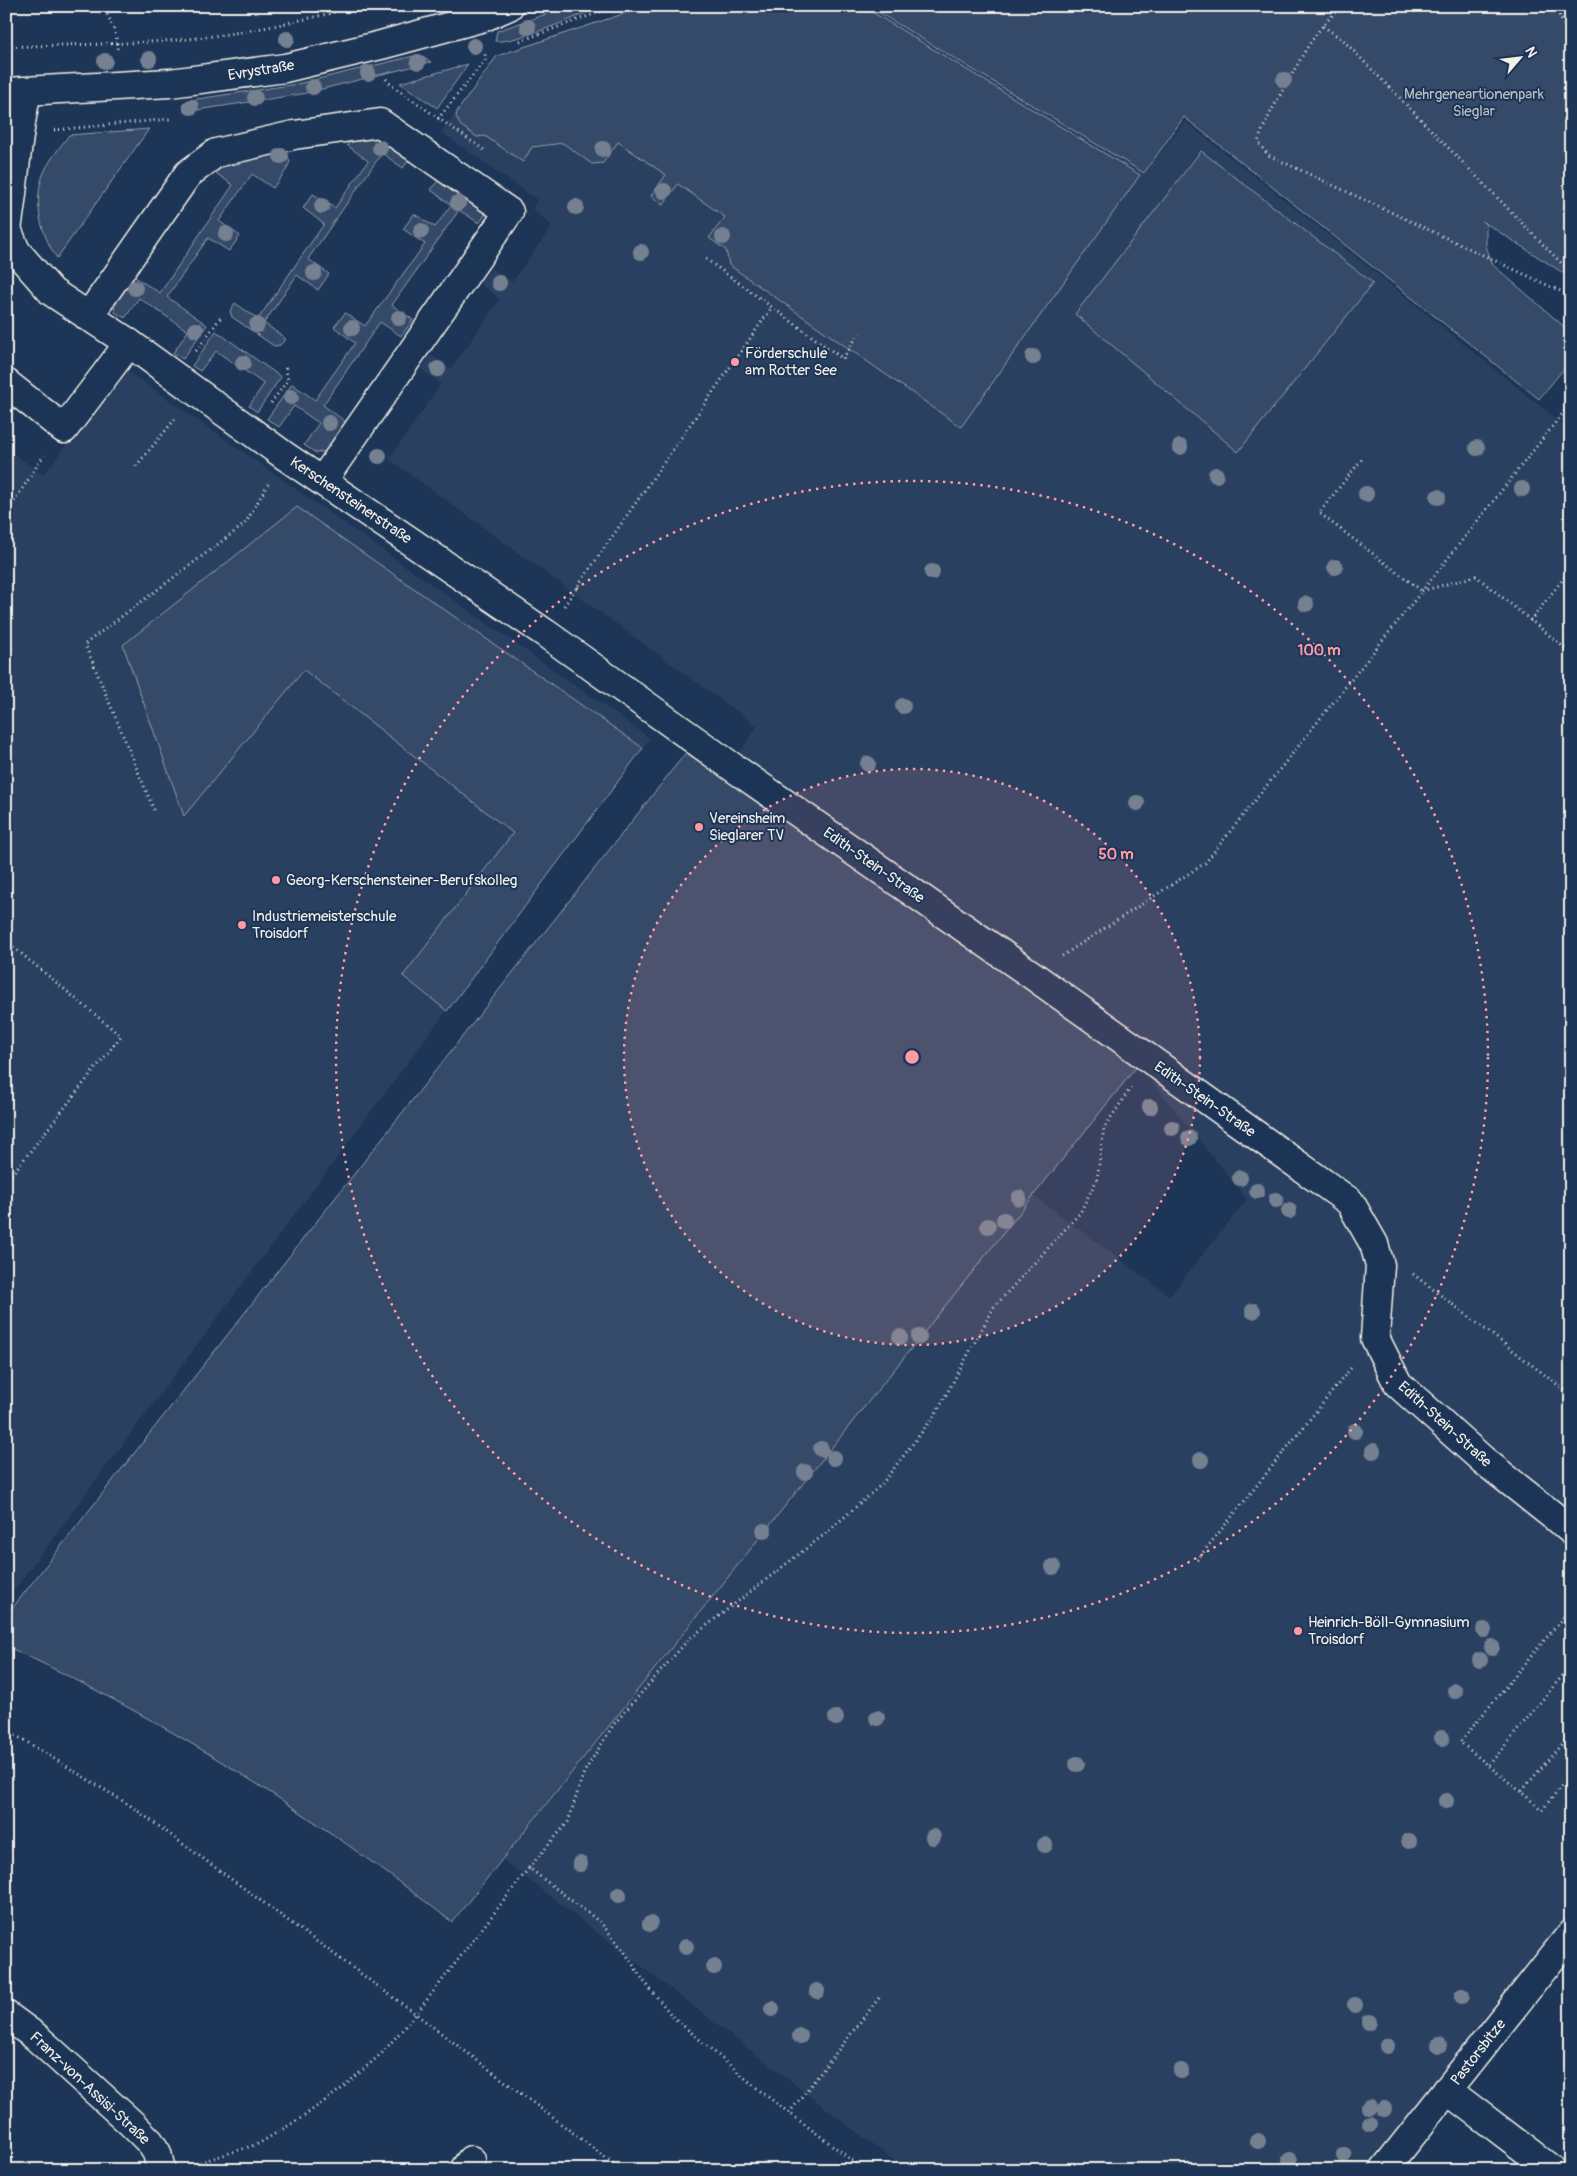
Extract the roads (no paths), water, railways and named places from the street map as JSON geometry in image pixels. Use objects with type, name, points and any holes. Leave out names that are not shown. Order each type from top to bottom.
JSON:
[{"type":"street","name":"Evrystraße","points":[[16,92],[170,83],[285,68],[381,45],[484,17],[509,6]]},
{"type":"street","points":[[6,229],[15,177],[19,125],[16,92]]},
{"type":"street","points":[[88,317],[188,174],[216,153],[294,135],[380,123],[417,147],[509,212],[323,480]]},
{"type":"street","name":"Kerschensteinerstraße","points":[[6,229],[16,251],[52,292],[544,633],[715,754]]},
{"type":"street","points":[[6,383],[64,429],[128,344]]},
{"type":"street","name":"Edith-Stein-Straße","points":[[715,754],[1032,975],[1350,1202],[1374,1244],[1380,1266],[1375,1338],[1398,1384],[1483,1460],[1571,1530]]},
{"type":"street","name":"Pastorsbitze","points":[[1384,2170],[1571,1934]]},
{"type":"street","name":"Franz-von-Assisi-Straße","points":[[6,2016],[36,2037],[132,2123],[150,2142],[156,2153],[161,2170]]},
{"type":"street","points":[[1447,2090],[1552,2170]]},
{"type":"place","name":"Förderschule am Rotter See","points":[[735,362]]},
{"type":"place","name":"Vereinsheim Sieglarer TV","points":[[699,827]]},
{"type":"place","name":"Georg-Kerschensteiner-Berufskolleg","points":[[276,880]]},
{"type":"place","name":"Industriemeisterschule Troisdorf","points":[[242,925]]},
{"type":"place","name":"Heinrich-Böll-Gymnasium Troisdorf","points":[[1298,1631]]},
{"type":"park label","name":"Mehrgeneartionenpark Sieglar","points":[[1474,102]]}]
